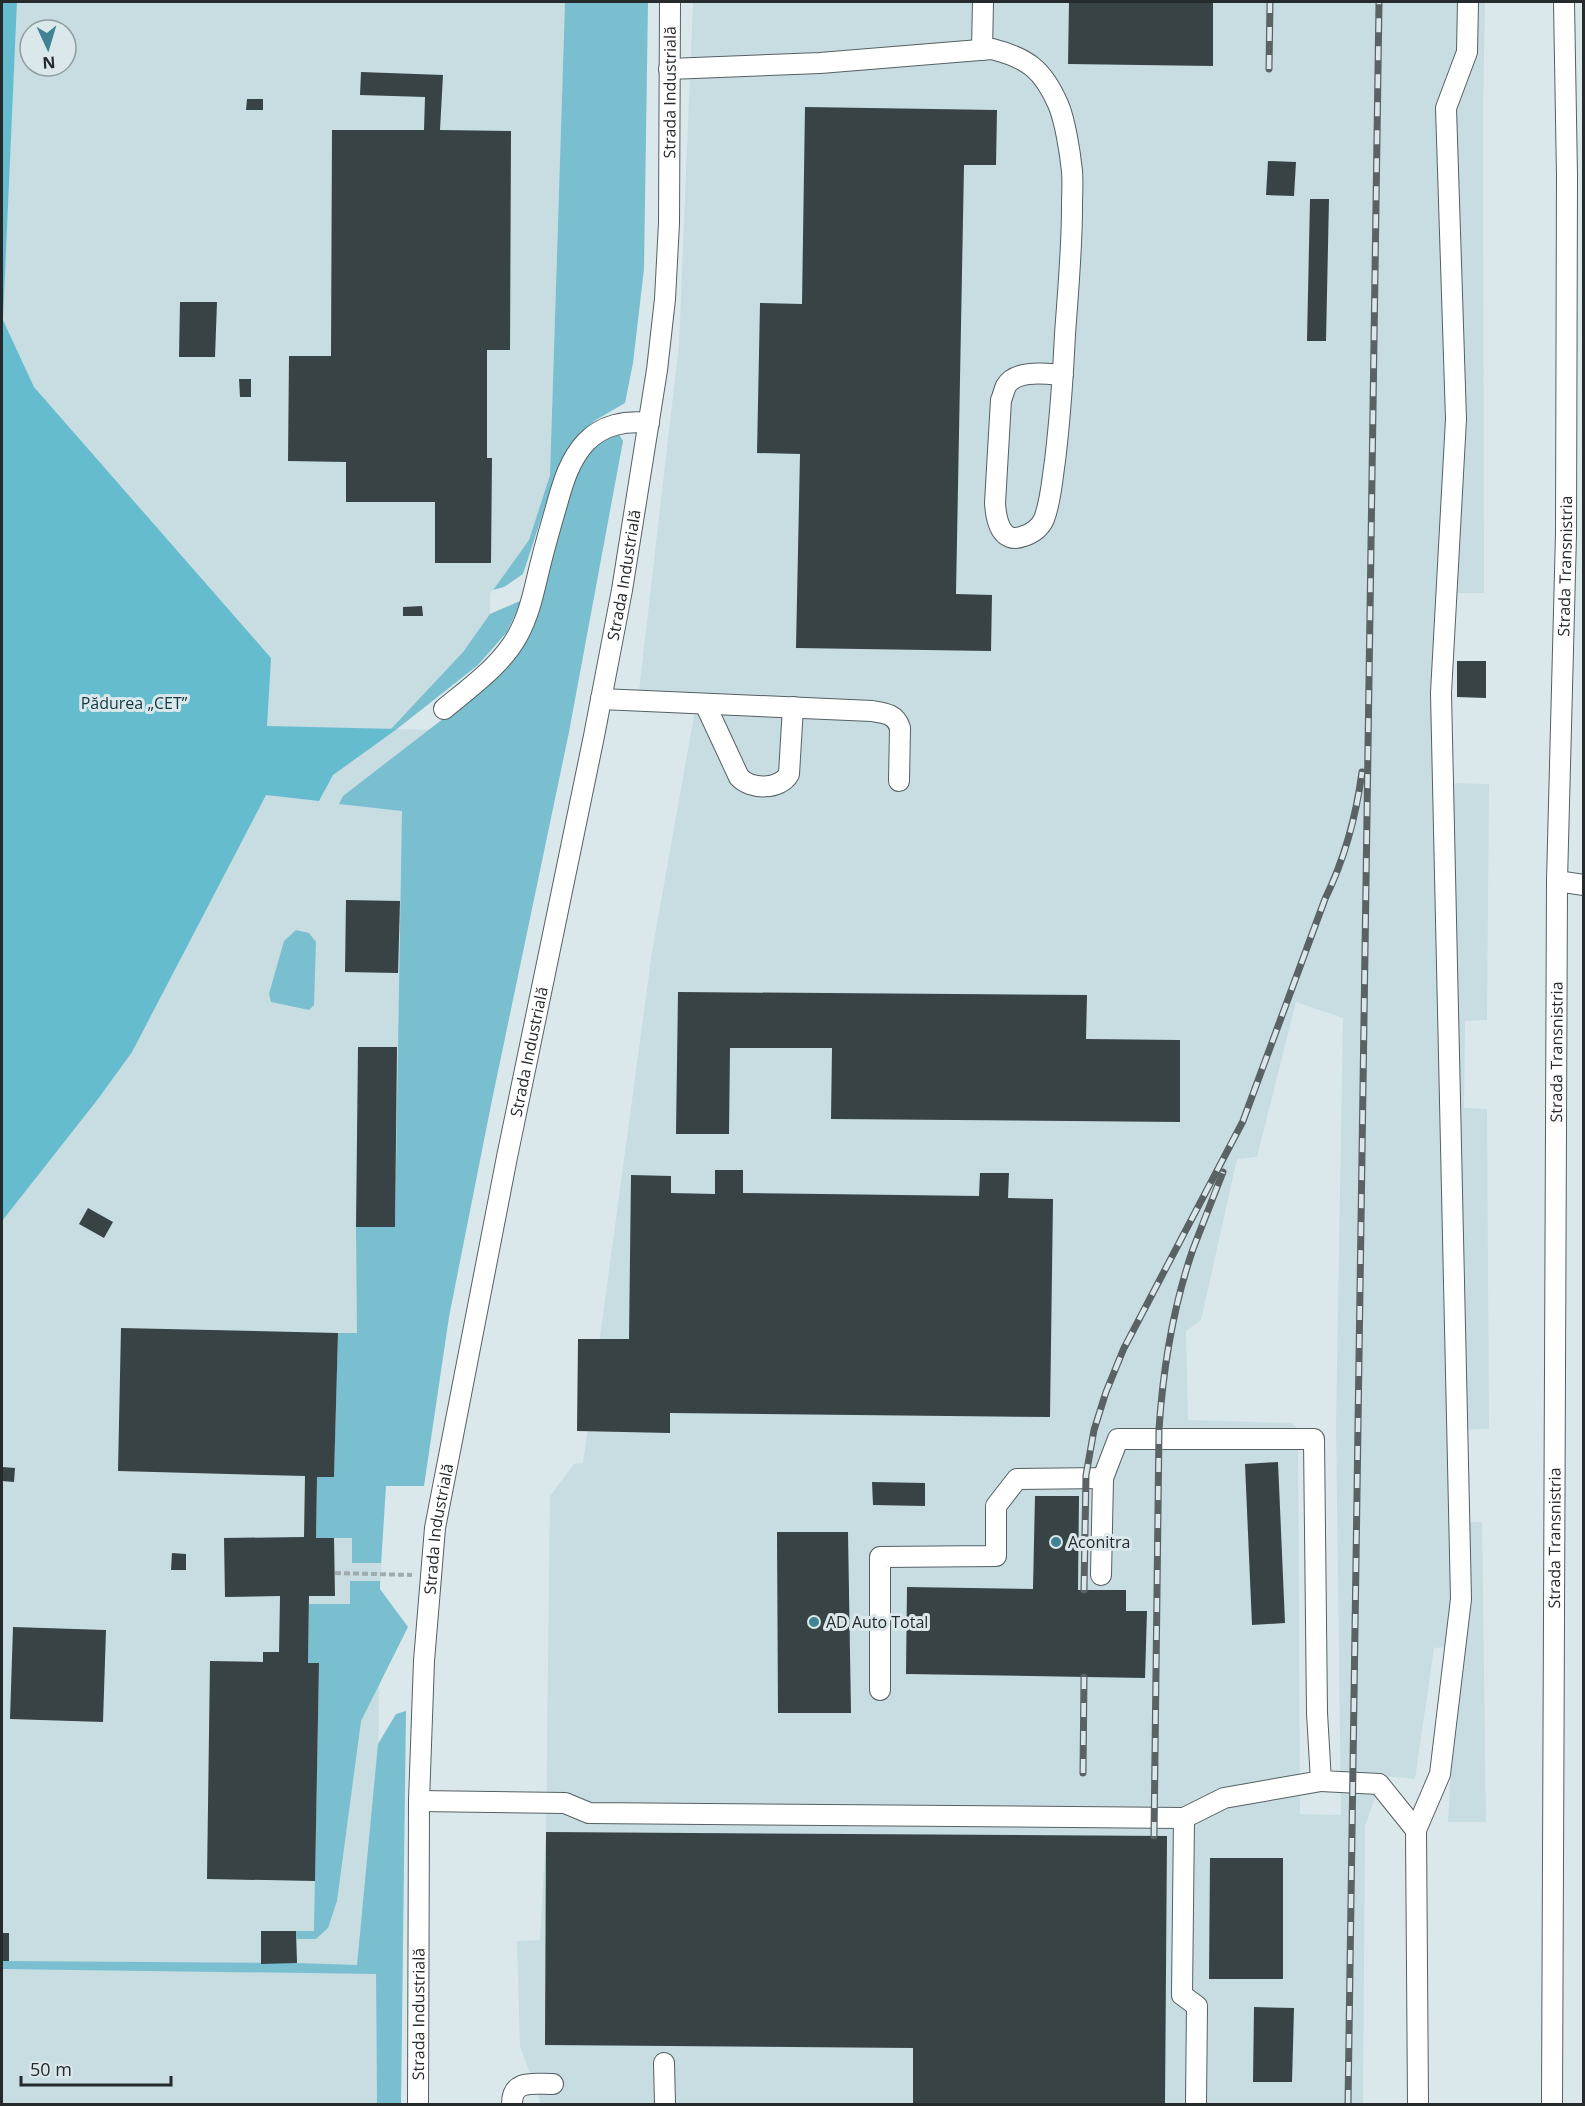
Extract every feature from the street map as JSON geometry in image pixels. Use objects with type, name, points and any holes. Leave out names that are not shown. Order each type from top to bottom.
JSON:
[{"type":"street","name":"Strada Industrială","points":[[418,2104],[419,1801],[424,1661],[435,1528],[504,1169],[601,699],[622,590],[649,423],[665,299],[669,223],[670,2]]},
{"type":"street","points":[[982,2],[982,50]]},
{"type":"street","points":[[1418,2104],[1416,1830],[1440,1774],[1461,1599],[1442,693],[1456,419],[1446,108],[1467,52],[1468,2]]},
{"type":"street","name":"Strada Transnistria","points":[[1552,2104],[1557,881],[1575,534],[1575,176],[1564,2]]},
{"type":"street","points":[[669,69],[820,63],[992,49],[1014,54],[1028,63],[1044,77],[1059,106],[1072,171],[1072,236],[1063,375],[1060,419],[1051,490],[1043,520],[1035,531],[1021,538],[1008,537],[1001,531],[996,519],[995,503],[1001,400],[1007,384],[1017,377],[1063,375]]},
{"type":"street","points":[[444,709],[480,679],[517,638],[533,600],[539,568],[561,491],[574,457],[598,432],[625,422],[649,423]]},
{"type":"street","points":[[601,699],[887,713],[894,717],[900,728],[899,781]]},
{"type":"street","points":[[705,704],[739,777],[755,786],[777,785],[789,774],[793,707]]},
{"type":"street","points":[[1557,881],[1584,885]]},
{"type":"street","points":[[1101,1575],[1103,1478],[1118,1439],[1314,1439],[1317,1713],[1322,1781]]},
{"type":"street","points":[[880,1690],[880,1557],[996,1556],[996,1506],[1017,1479],[1103,1478]]},
{"type":"street","points":[[419,1801],[566,1803],[589,1813],[1184,1818],[1224,1798],[1322,1781],[1379,1784],[1416,1830]]},
{"type":"street","points":[[1184,1818],[1182,1995],[1197,2006],[1196,2104]]},
{"type":"street","points":[[664,2063],[664,2104]]},
{"type":"street","points":[[512,2104],[517,2087],[524,2084],[553,2084]]},
{"type":"path","points":[[334,1573],[431,1575]]},
{"type":"shaded area","points":[[17,2],[565,2],[550,475],[529,540],[490,594],[490,614],[463,652],[392,729],[548,732],[386,1485],[380,1589],[377,2104],[2,2104],[2,1186],[271,658],[34,387],[3,320]]},
{"type":"shaded area","points":[[565,2],[648,2],[644,269],[633,363],[625,403],[594,421],[572,443],[556,473],[523,574],[504,587],[493,590],[529,540],[550,475]]},
{"type":"shaded area","points":[[693,2],[1485,2],[1483,115],[1484,593],[1445,593],[1443,783],[1489,784],[1487,1020],[1465,1021],[1464,1108],[1487,1109],[1489,1429],[1457,1430],[1462,1522],[1482,1522],[1486,1822],[1448,1822],[1458,1646],[1434,1648],[1415,1779],[1383,1776],[1365,1826],[1363,2104],[541,2104],[520,2046],[517,1941],[540,1940],[546,1832],[550,1496],[574,1464],[583,1463],[652,952],[698,693],[639,691],[679,344]],"holes":[[[1296,1002],[1343,1018],[1336,1425],[1341,1815],[1300,1814],[1298,1429],[1292,1423],[1188,1420],[1186,1331],[1201,1320],[1237,1159],[1257,1157]]]},
{"type":"shaded area","points":[[617,431],[623,441],[569,732],[449,1317],[424,1486],[386,1486],[381,1563],[352,1563],[352,1538],[316,1538],[317,1477],[334,1477],[338,1333],[357,1333],[356,1227],[395,1227],[402,811],[339,804],[343,796],[483,688],[516,656],[533,628],[571,483],[587,450]]},
{"type":"shaded area","points":[[522,600],[507,632],[478,665],[397,729],[391,729],[463,652],[490,614]]},
{"type":"shaded area","points":[[296,930],[309,933],[316,942],[314,1005],[309,1010],[271,1002],[269,994],[284,941]]},
{"type":"shaded area","points":[[350,1581],[380,1581],[380,1589],[408,1627],[361,1721],[337,1901],[328,1928],[316,1939],[297,1939],[296,1931],[314,1931],[319,1663],[308,1663],[309,1604],[350,1604]]},
{"type":"shaded area","points":[[406,1711],[401,2104],[377,2104],[376,1974],[2,1969],[2,1961],[357,1965],[378,1744],[396,1714]]},
{"type":"green space","name":"Pădurea „CET”","points":[[2,2],[17,2],[3,320],[34,387],[271,658],[267,726],[397,729],[333,775],[319,801],[266,795],[132,1052],[2,1221]]},
{"type":"building","points":[[1069,2],[1213,2],[1213,66],[1068,64]]},
{"type":"building","points":[[361,72],[443,75],[440,130],[511,131],[510,350],[487,350],[487,458],[492,458],[491,563],[435,563],[435,502],[346,502],[346,462],[288,461],[289,356],[331,356],[332,130],[424,130],[425,97],[360,95]]},
{"type":"building","points":[[247,99],[263,99],[263,110],[246,110]]},
{"type":"building","points":[[805,107],[997,110],[996,165],[964,165],[956,594],[992,595],[991,651],[796,648],[800,454],[757,453],[760,303],[802,304]]},
{"type":"building","points":[[1268,161],[1296,162],[1294,196],[1266,195]]},
{"type":"building","points":[[1310,199],[1329,199],[1326,341],[1307,341]]},
{"type":"building","points":[[180,302],[217,302],[215,357],[179,357]]},
{"type":"building","points":[[239,379],[251,379],[251,397],[240,397]]},
{"type":"building","points":[[422,606],[423,616],[403,616],[403,607]]},
{"type":"building","points":[[1457,661],[1486,661],[1486,698],[1457,697]]},
{"type":"building","points":[[346,900],[400,901],[398,973],[345,972]]},
{"type":"building","points":[[678,992],[1087,995],[1086,1039],[1180,1040],[1180,1122],[831,1119],[832,1048],[730,1048],[729,1134],[676,1134]]},
{"type":"building","points":[[358,1047],[397,1047],[395,1227],[356,1227]]},
{"type":"building","points":[[715,1170],[743,1170],[743,1193],[979,1196],[980,1173],[1009,1173],[1008,1198],[1053,1199],[1050,1417],[670,1413],[670,1433],[577,1431],[578,1339],[629,1339],[631,1175],[671,1176],[671,1193],[715,1194]]},
{"type":"building","points":[[88,1208],[113,1222],[104,1238],[79,1224]]},
{"type":"building","points":[[121,1328],[338,1333],[334,1477],[317,1477],[316,1538],[334,1538],[335,1596],[309,1596],[308,1663],[319,1663],[315,1881],[207,1879],[210,1661],[263,1662],[263,1652],[279,1652],[280,1596],[225,1597],[224,1538],[304,1537],[305,1476],[118,1471]]},
{"type":"building","points":[[1278,1462],[1285,1623],[1252,1625],[1245,1464]]},
{"type":"building","points":[[2,1467],[15,1468],[14,1482],[2,1481]]},
{"type":"building","points":[[872,1482],[925,1483],[925,1506],[873,1505]]},
{"type":"building","name":"Aconitra","points":[[1035,1496],[1079,1496],[1078,1590],[1126,1590],[1126,1611],[1147,1611],[1145,1678],[906,1674],[907,1587],[1033,1589]]},
{"type":"building","name":"AD Auto Total","points":[[777,1532],[848,1532],[851,1713],[778,1713]]},
{"type":"building","points":[[172,1553],[186,1554],[186,1570],[171,1570]]},
{"type":"building","points":[[13,1627],[106,1630],[103,1722],[10,1719]]},
{"type":"building","points":[[546,1832],[1167,1836],[1165,2104],[913,2104],[913,2048],[545,2045]]},
{"type":"building","points":[[1210,1858],[1283,1858],[1283,1979],[1209,1979]]},
{"type":"building","points":[[261,1931],[296,1931],[297,1963],[261,1964]]},
{"type":"building","points":[[2,1933],[9,1933],[9,1961],[2,1961]]},
{"type":"building","points":[[1254,2007],[1294,2008],[1292,2082],[1253,2082]]},
{"type":"railway","points":[[1269,69],[1270,2]]},
{"type":"railway","points":[[1348,2104],[1379,2]]},
{"type":"railway","points":[[1084,1590],[1086,1475],[1094,1430],[1106,1392],[1124,1348],[1243,1121],[1344,853],[1353,821],[1362,772]]},
{"type":"railway","points":[[1154,1836],[1161,1406],[1166,1361],[1180,1293],[1193,1249],[1223,1172]]},
{"type":"railway","points":[[1083,1773],[1084,1677]]},
{"type":"place","name":"Aconitra","points":[[1056,1542]]},
{"type":"place","name":"AD Auto Total","points":[[814,1622]]}]
